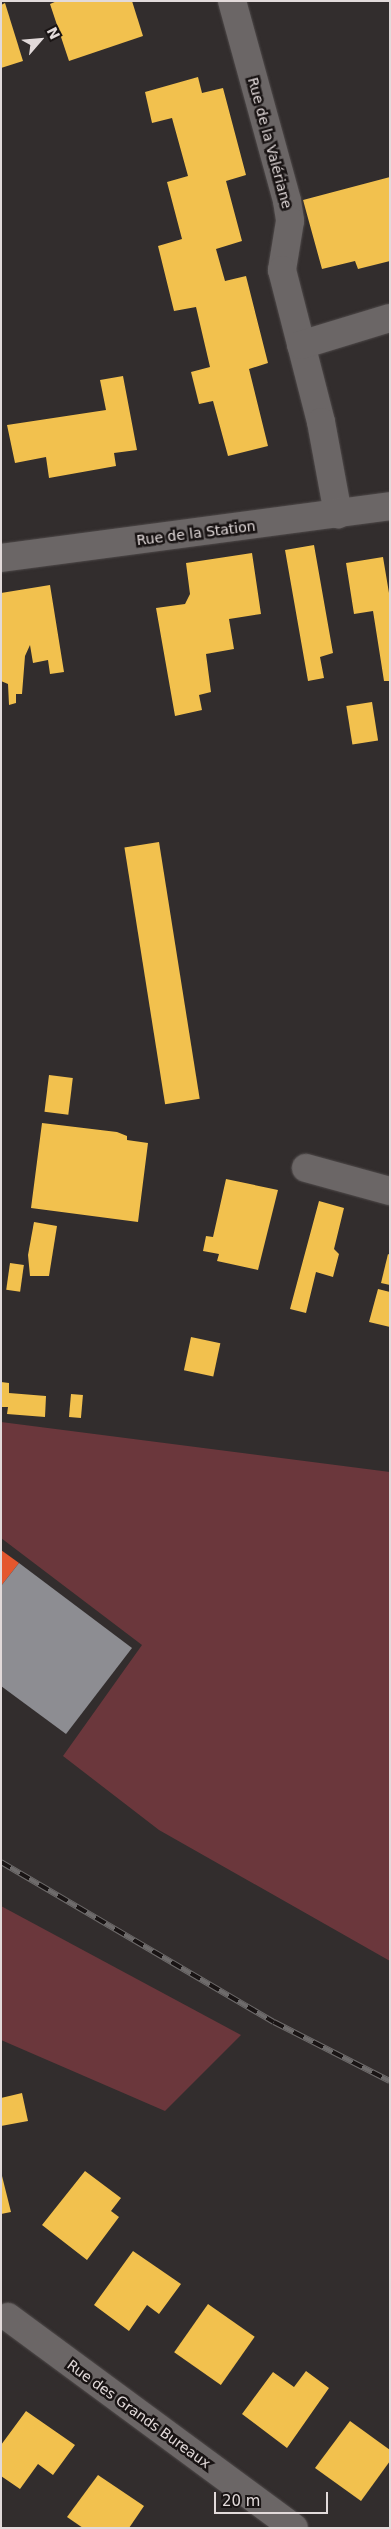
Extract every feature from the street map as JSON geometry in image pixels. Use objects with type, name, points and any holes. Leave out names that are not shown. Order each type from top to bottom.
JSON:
[{"type":"street","name":"Rue de la Valériane","points":[[232,1],[287,201],[290,221],[282,270],[321,422],[338,514]]},
{"type":"street","points":[[301,345],[390,318]]},
{"type":"street","name":"Rue de la Station","points":[[1,558],[390,506]]},
{"type":"street","points":[[306,1168],[390,1192]]},
{"type":"street","name":"Rue des Grands Bureaux","points":[[8,2317],[294,2528]]},
{"type":"shaded area","points":[[1,1422],[390,1472],[390,1961],[159,1830],[63,1756],[142,1645],[1,1538]]},
{"type":"shaded area","points":[[1,1906],[241,2035],[165,2111],[1,2040]]},
{"type":"building: Homes","points":[[57,1],[132,1],[143,36],[69,61],[50,4]]},
{"type":"building: Homes","points":[[5,3],[23,61],[1,68],[1,5]]},
{"type":"building: Homes","points":[[198,77],[202,93],[223,88],[246,175],[226,181],[242,241],[216,249],[225,281],[246,276],[268,363],[249,369],[268,446],[228,456],[213,401],[199,404],[191,372],[210,367],[196,307],[174,311],[158,246],[182,239],[167,182],[188,176],[172,118],[152,123],[145,92]]},
{"type":"building: Homes","points":[[390,177],[390,261],[358,269],[355,261],[322,269],[303,200]]},
{"type":"building: Homes","points":[[123,376],[137,450],[114,453],[116,466],[49,478],[46,457],[15,463],[7,425],[106,410],[100,380]]},
{"type":"building: Homes","points":[[314,545],[333,653],[320,657],[324,678],[308,681],[285,550]]},
{"type":"building: Homes","points":[[252,553],[261,614],[229,619],[234,649],[206,654],[211,692],[199,695],[202,710],[175,716],[156,608],[185,604],[190,594],[186,563]]},
{"type":"building: Homes","points":[[383,557],[390,599],[390,681],[384,681],[373,611],[354,614],[346,563]]},
{"type":"building: Homes","points":[[50,585],[64,672],[50,674],[48,660],[33,663],[30,645],[25,656],[22,694],[16,694],[16,703],[9,705],[8,684],[1,681],[1,593]]},
{"type":"building: Homes","points":[[372,702],[378,741],[352,745],[346,706]]},
{"type":"building: Homes","points":[[159,842],[200,1099],[165,1104],[124,847]]},
{"type":"building: Homes","points":[[49,1075],[73,1078],[68,1115],[44,1112]]},
{"type":"building: Homes","points":[[42,1123],[117,1132],[127,1136],[127,1140],[148,1143],[138,1222],[31,1208]]},
{"type":"building: Homes","points":[[226,1179],[278,1190],[258,1270],[217,1261],[219,1254],[203,1251],[206,1236],[213,1237]]},
{"type":"building: Homes","points":[[319,1201],[344,1208],[334,1249],[339,1254],[333,1277],[316,1272],[306,1313],[290,1309]]},
{"type":"building: Homes","points":[[34,1222],[57,1226],[49,1276],[30,1276],[28,1255]]},
{"type":"building: Homes","points":[[388,1254],[390,1255],[390,1285],[381,1283]]},
{"type":"building: Homes","points":[[10,1263],[24,1265],[20,1292],[6,1290]]},
{"type":"building: Homes","points":[[378,1289],[390,1292],[390,1327],[369,1322]]},
{"type":"building: Homes","points":[[191,1337],[220,1343],[213,1376],[184,1370]]},
{"type":"building: Homes","points":[[1,1382],[9,1383],[9,1393],[46,1396],[45,1417],[7,1414],[8,1407],[1,1407]]},
{"type":"building: Homes","points":[[71,1394],[83,1395],[81,1418],[69,1417]]},
{"type":"building: Homes","points":[[22,2093],[28,2121],[1,2126],[1,2098]]},
{"type":"building: Homes","points":[[85,2171],[121,2198],[111,2211],[119,2217],[87,2260],[42,2225]]},
{"type":"building: Homes","points":[[1,2172],[11,2212],[1,2214]]},
{"type":"building: Homes","points":[[133,2251],[181,2284],[159,2314],[147,2305],[129,2331],[94,2305]]},
{"type":"building: Homes","points":[[208,2304],[255,2337],[221,2385],[174,2352]]},
{"type":"building: Homes","points":[[306,2371],[329,2388],[287,2448],[242,2414],[273,2372],[294,2387]]},
{"type":"building: Homes","points":[[26,2411],[75,2445],[53,2475],[38,2464],[20,2489],[1,2476],[1,2445]]},
{"type":"building: Homes","points":[[350,2421],[390,2450],[390,2461],[361,2501],[315,2468]]},
{"type":"building: Homes","points":[[98,2475],[144,2506],[129,2528],[83,2528],[67,2517]]},
{"type":"building: Shops","points":[[1,1550],[19,1563],[1,1586]]},
{"type":"building: Industry","points":[[19,1563],[132,1648],[66,1734],[1,1686],[1,1586]]},
{"type":"railway","points":[[1,1862],[274,2022],[390,2081]]}]
